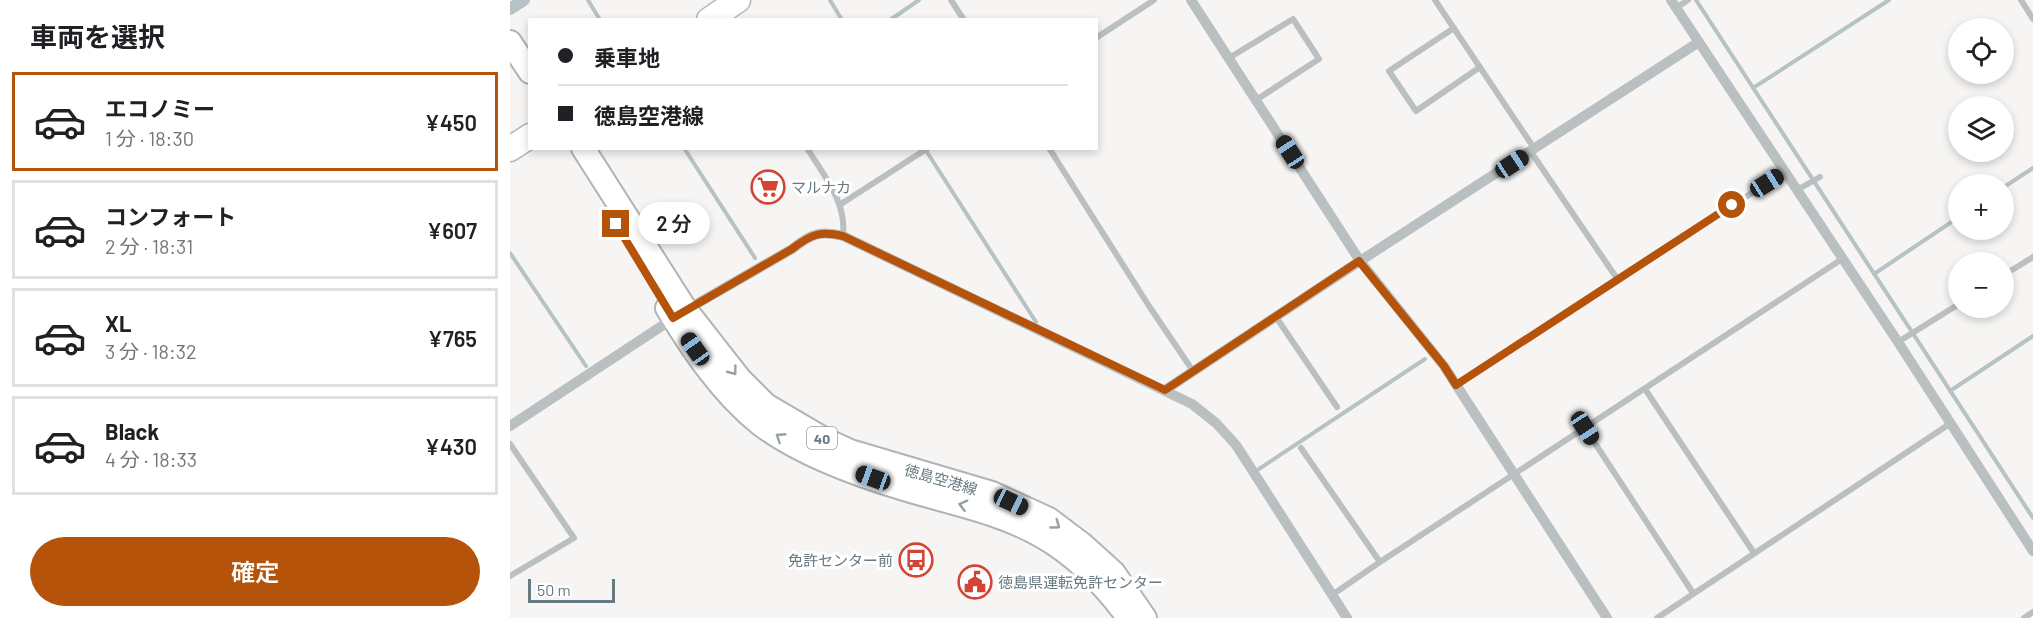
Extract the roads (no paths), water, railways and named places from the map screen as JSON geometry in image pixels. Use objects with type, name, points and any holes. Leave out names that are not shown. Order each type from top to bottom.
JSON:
[{"type":"highway","points":[[510,149],[528,137]]},
{"type":"main road","points":[[510,42],[528,69]]},
{"type":"main road","name":"徳島空港線","points":[[572,150],[680,314],[766,405],[824,439],[850,451],[992,493],[1049,519],[1082,544],[1114,573],[1145,618]]},
{"type":"main road","name":"徳島空港線","points":[[584,150],[717,380],[736,403],[760,424],[819,457],[903,489],[982,510],[1041,536],[1086,569],[1106,588],[1129,618]]},
{"type":"street","points":[[951,0],[963,18]]},
{"type":"street","points":[[1098,37],[1154,0]]},
{"type":"street","points":[[1191,0],[1359,261],[1444,366],[1607,618]]},
{"type":"street","points":[[1435,0],[1618,280]]},
{"type":"street","points":[[1688,0],[1674,4],[1898,342],[2033,551]]},
{"type":"street","points":[[2021,0],[2033,19]]},
{"type":"street","points":[[1228,58],[1293,19],[1300,29],[1319,59],[1256,100]]},
{"type":"street","points":[[1454,28],[1389,71],[1416,111],[1480,67]]},
{"type":"street","points":[[1165,390],[1359,261],[1699,42]]},
{"type":"street","points":[[808,150],[841,204],[843,236]]},
{"type":"street","points":[[841,204],[925,150]]},
{"type":"street","points":[[1050,150],[1193,371]]},
{"type":"street","points":[[1456,385],[1785,172]]},
{"type":"street","points":[[1796,190],[1820,177]]},
{"type":"street","points":[[510,426],[680,314],[792,249],[806,238],[825,232],[843,236],[1192,404],[1216,423],[1236,445],[1347,618]]},
{"type":"street","points":[[2014,269],[2033,257]]},
{"type":"street","points":[[1332,595],[1842,259]]},
{"type":"street","points":[[1898,342],[1948,311]]},
{"type":"street","points":[[1276,317],[1337,407]]},
{"type":"street","points":[[1645,388],[1754,553]]},
{"type":"street","points":[[1657,618],[1951,423]]},
{"type":"street","points":[[1585,428],[1693,593]]},
{"type":"street","points":[[510,444],[574,538],[510,576]]},
{"type":"street","points":[[1301,448],[1380,562]]},
{"type":"street","points":[[2024,618],[2033,612]]},
{"type":"waterway","points":[[510,9],[524,0]]},
{"type":"waterway","points":[[588,0],[599,18]]},
{"type":"waterway","points":[[830,0],[841,18]]},
{"type":"waterway","points":[[893,18],[919,0]]},
{"type":"waterway","points":[[1696,0],[2033,518]]},
{"type":"waterway","points":[[1753,88],[1889,0]]},
{"type":"waterway","points":[[685,150],[755,258]]},
{"type":"waterway","points":[[926,150],[1036,322]]},
{"type":"waterway","points":[[2014,180],[2033,168]]},
{"type":"waterway","points":[[1874,274],[1948,224]]},
{"type":"waterway","points":[[510,253],[586,366]]},
{"type":"waterway","points":[[1950,391],[2033,336]]},
{"type":"waterway","points":[[1259,469],[1425,359]]},
{"type":"place","name":"マルナカ","points":[[768,187]]},
{"type":"place","name":"免許センター前","points":[[916,560]]},
{"type":"place","name":"徳島県運転免許センター","points":[[975,582]]}]
